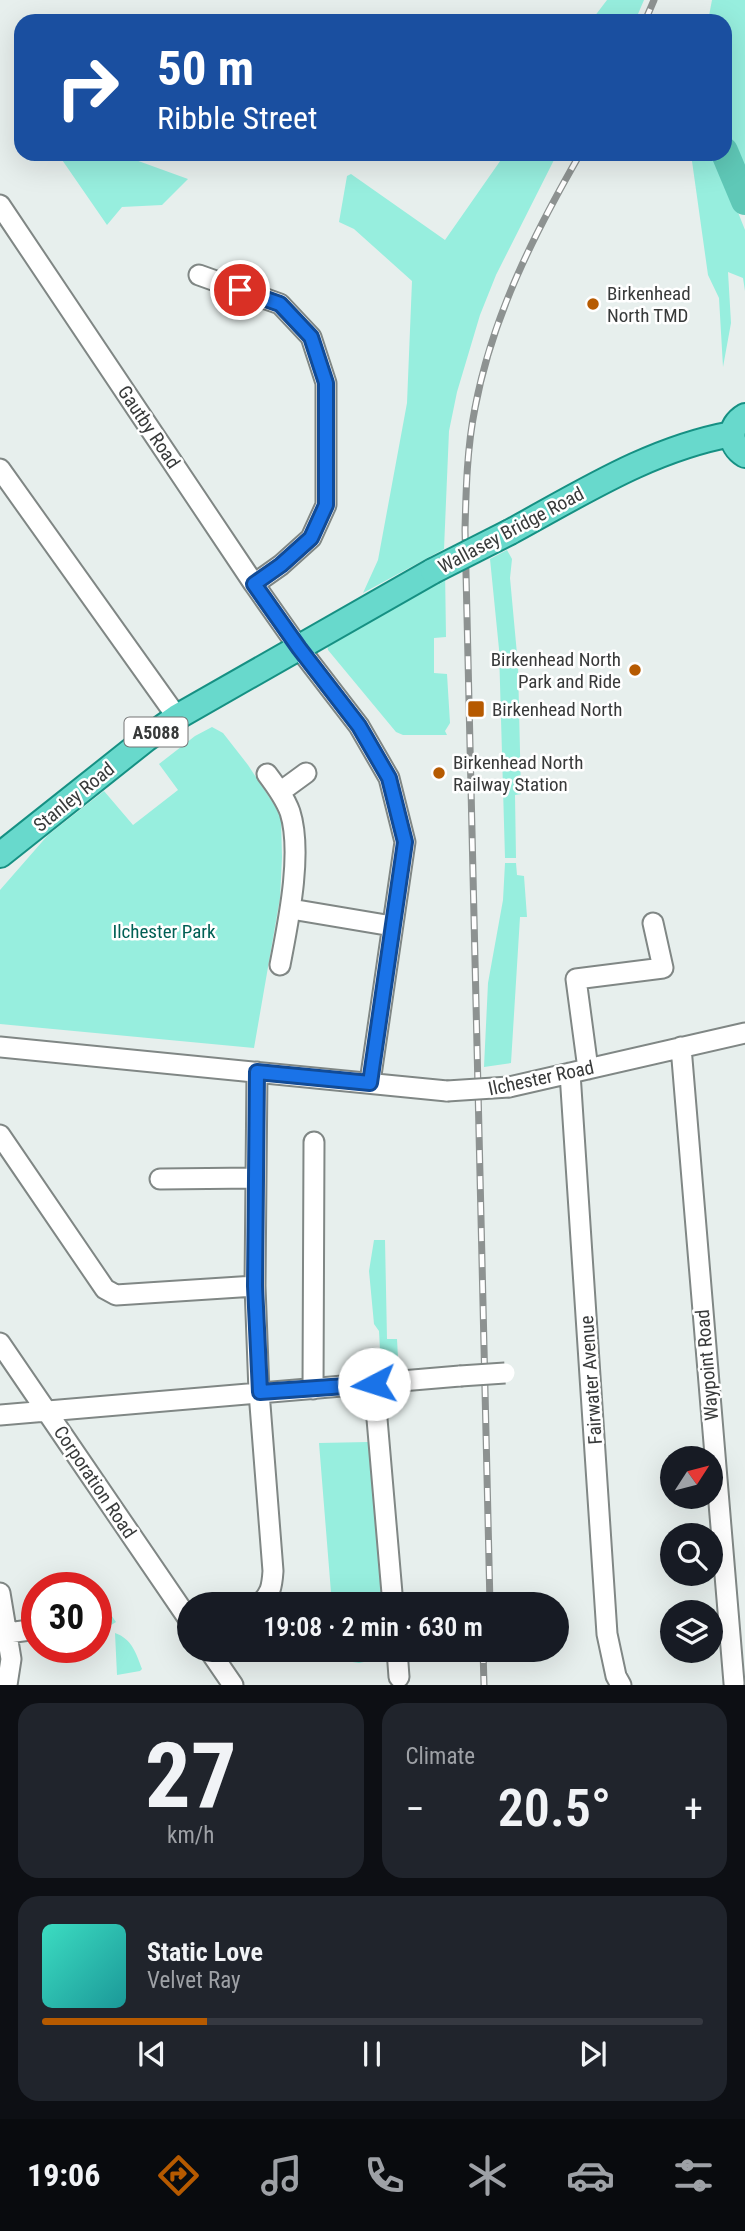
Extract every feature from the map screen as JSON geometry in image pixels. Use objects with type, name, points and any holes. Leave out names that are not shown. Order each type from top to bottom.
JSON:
[{"type":"main road","points":[[738,425],[733,444],[745,455]]},
{"type":"main road","name":"Wallasey Bridge Road","points":[[299,648],[433,572],[659,453],[738,425]]},
{"type":"main road","name":"Stanley Road","points":[[0,858],[146,739],[177,717],[299,648]]},
{"type":"street","name":"Gautby Road","points":[[0,205],[254,584],[359,726],[389,778],[405,842],[370,1083]]},
{"type":"street","points":[[199,275],[280,304],[311,337],[326,383],[326,505],[311,538],[281,565],[254,584]]},
{"type":"street","points":[[0,469],[177,717]]},
{"type":"street","points":[[280,792],[306,773]]},
{"type":"street","points":[[267,774],[286,804],[293,829],[291,909],[280,965]]},
{"type":"street","points":[[291,909],[392,926]]},
{"type":"street","name":"Fairwater Avenue","points":[[621,1685],[616,1676],[607,1634],[576,979],[663,968],[653,923]]},
{"type":"street","name":"Ilchester Road","points":[[0,1047],[447,1091],[509,1087],[745,1033]]},
{"type":"street","name":"Waypoint Road","points":[[681,1047],[732,1684]]},
{"type":"street","points":[[257,1072],[255,1286],[273,1571],[270,1592]]},
{"type":"street","points":[[0,1135],[105,1289],[116,1295],[255,1286]]},
{"type":"street","points":[[294,1156],[314,1149],[313,1389]]},
{"type":"street","points":[[160,1179],[255,1178]]},
{"type":"street","name":"Corporation Road","points":[[0,1343],[177,1602]]},
{"type":"street","points":[[0,1415],[505,1373]]},
{"type":"street","points":[[374,1384],[392,1592]]},
{"type":"street","points":[[0,1593],[10,1659],[6,1685]]},
{"type":"street","points":[[8,1633],[21,1631]]},
{"type":"street","points":[[217,1662],[233,1685]]},
{"type":"street","points":[[398,1662],[399,1677]]},
{"type":"green space","points":[[607,0],[644,0],[638,14],[596,14]]},
{"type":"green space","points":[[712,0],[745,0],[745,182],[732,148],[732,14],[709,14]]},
{"type":"green space","points":[[63,161],[138,161],[188,179],[162,205],[122,207],[107,225]]},
{"type":"green space","points":[[500,161],[553,161],[496,275],[480,315],[457,392],[449,431],[444,549],[363,593],[378,560],[407,403],[412,281],[354,229],[339,222],[347,176],[351,174],[445,240]]},
{"type":"green space","points":[[692,161],[718,161],[745,230],[745,291],[743,278],[728,272],[731,323],[723,367],[719,298],[708,275]]},
{"type":"green space","points":[[507,550],[512,559],[510,578],[518,665],[521,794],[515,795],[516,858],[505,858],[499,649],[490,559]]},
{"type":"green space","points":[[445,569],[446,637],[434,638],[434,673],[447,674],[450,723],[445,731],[447,735],[403,735],[396,732],[328,650],[327,644]]},
{"type":"green space","name":"Ilchester Park","points":[[212,727],[223,733],[248,765],[281,819],[280,898],[254,1048],[0,1024],[0,890],[48,835],[104,791],[133,825],[178,790],[159,764],[195,736]]},
{"type":"green space","points":[[505,863],[516,863],[517,875],[524,876],[527,917],[520,917],[511,1063],[484,1067],[488,983],[503,900]]},
{"type":"green space","points":[[374,1240],[385,1240],[387,1339],[397,1339],[398,1358],[395,1367],[381,1369],[379,1331],[374,1324],[369,1271]]},
{"type":"green space","points":[[368,1442],[382,1592],[331,1592],[319,1443]]},
{"type":"green space","points":[[115,1633],[133,1647],[142,1669],[140,1671],[117,1675]]},
{"type":"waterway","points":[[728,161],[745,201]]},
{"type":"railway","points":[[648,14],[654,0]]},
{"type":"railway","points":[[490,1592],[465,530],[467,469],[472,423],[492,341],[531,246],[576,161]]},
{"type":"railway","points":[[483,1662],[484,1685]]},
{"type":"place","name":"Birkenhead North TMD","points":[[593,304]]},
{"type":"place","name":"Birkenhead North Park and Ride","points":[[635,670]]},
{"type":"place","name":"Birkenhead North","points":[[476,709]]},
{"type":"place","name":"Birkenhead North Railway Station","points":[[439,773]]},
{"type":"route","points":[[240,290],[280,304],[311,337],[326,383],[326,505],[311,538],[281,565],[254,584],[359,726],[389,778],[405,842],[370,1083],[257,1072],[255,1286],[260,1392],[374,1384]]}]
